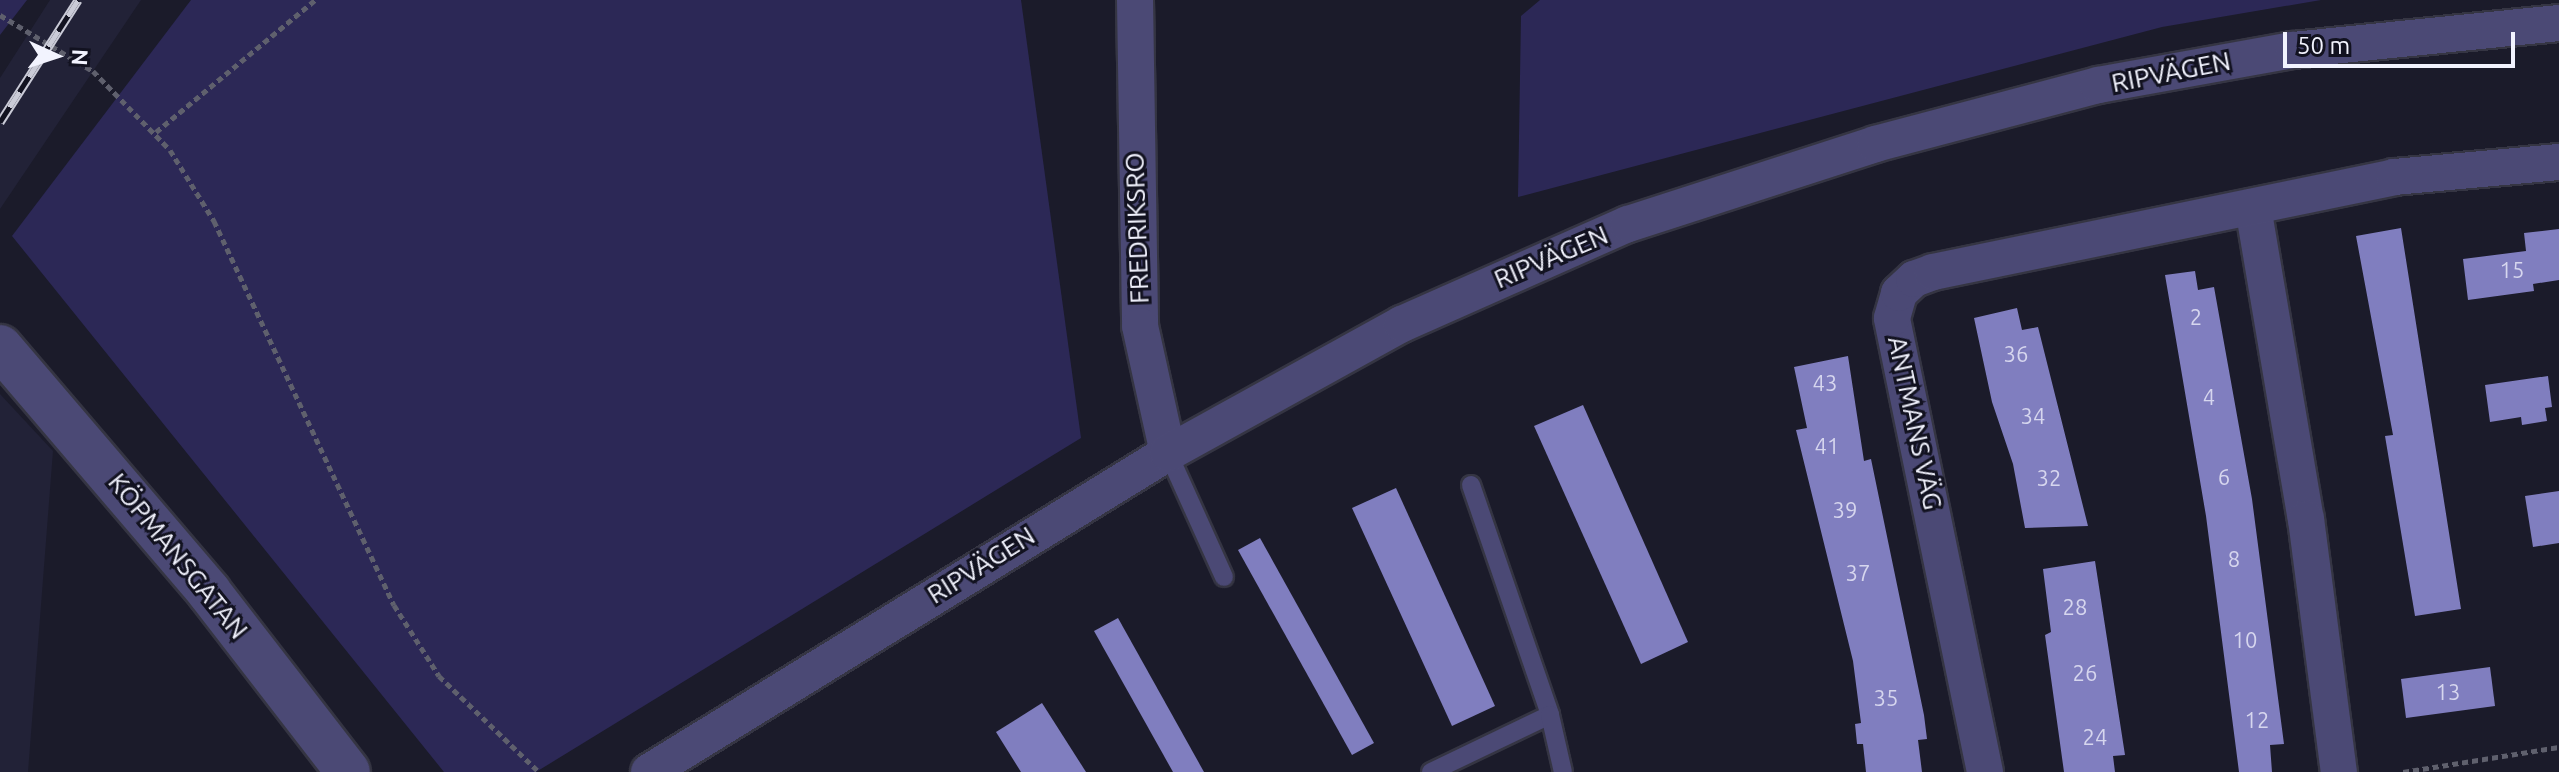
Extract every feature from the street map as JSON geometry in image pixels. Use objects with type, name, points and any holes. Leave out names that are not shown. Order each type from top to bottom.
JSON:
[{"type":"street","name":"FREDRIKSRO","points":[[1135,0],[1140,326],[1168,453]]},
{"type":"street","name":"RIPVÄGEN","points":[[649,772],[1168,453],[1402,324],[1530,263],[1765,178],[1986,114],[2195,66],[2392,37],[2559,23]]},
{"type":"street","name":"ANTMANS VÄG","points":[[1985,772],[1892,318],[1899,293],[1914,279],[1933,272],[2394,177],[2559,162]]},
{"type":"street","points":[[2253,207],[2306,519],[2339,772]]},
{"type":"street","name":"KÖPMANSGATAN","points":[[0,347],[209,592],[348,772]]},
{"type":"lane","points":[[1168,453],[1224,577]]},
{"type":"lane","points":[[1471,485],[1550,715],[1563,772]]},
{"type":"lane","points":[[1431,772],[1550,715]]},
{"type":"path","points":[[156,132],[315,0]]},
{"type":"path","points":[[0,15],[93,71],[156,132],[214,221],[394,605],[439,676],[539,772]]},
{"type":"path","points":[[2403,772],[2559,747]]},
{"type":"shaded area","points":[[0,0],[27,0],[0,35]]},
{"type":"shaded area","points":[[50,0],[141,0],[0,209],[0,78]]},
{"type":"shaded area","points":[[191,0],[1021,0],[1081,438],[536,772],[444,772],[12,236]]},
{"type":"shaded area","points":[[1540,0],[2321,0],[2162,27],[1518,197],[1521,16]]},
{"type":"shaded area","points":[[0,394],[53,451],[28,772],[0,772]]},
{"type":"building","points":[[2401,228],[2461,609],[2415,616],[2385,436],[2393,435],[2356,236]]},
{"type":"building","points":[[2559,229],[2559,280],[2533,284],[2534,291],[2468,300],[2463,259],[2526,251],[2524,233]]},
{"type":"building","points":[[2195,271],[2198,290],[2214,287],[2252,499],[2284,744],[2270,745],[2272,772],[2239,772],[2206,516],[2165,275]]},
{"type":"building","points":[[2017,308],[2022,330],[2038,327],[2088,526],[2025,528],[2013,464],[1992,402],[1974,318]]},
{"type":"building","points":[[1848,356],[1864,461],[1871,459],[1924,715],[1927,739],[1918,740],[1922,772],[1866,772],[1863,744],[1857,744],[1855,724],[1861,723],[1853,661],[1796,430],[1807,428],[1794,367]]},
{"type":"building","points":[[2548,376],[2552,407],[2545,408],[2547,421],[2522,425],[2521,417],[2490,422],[2485,385]]},
{"type":"building","points":[[1583,405],[1688,642],[1641,664],[1534,426]]},
{"type":"building","points":[[1396,488],[1495,706],[1452,726],[1352,508]]},
{"type":"building","points":[[2559,491],[2559,543],[2533,547],[2525,496]]},
{"type":"building","points":[[1260,538],[1374,743],[1352,755],[1238,550]]},
{"type":"building","points":[[2095,561],[2125,755],[2113,756],[2115,772],[2064,772],[2045,635],[2051,632],[2043,569]]},
{"type":"building","points":[[1118,618],[1204,772],[1173,772],[1094,631]]},
{"type":"building","points":[[2490,667],[2495,706],[2406,718],[2401,679]]},
{"type":"building","points":[[1042,703],[1086,772],[1021,772],[996,732]]},
{"type":"railway","points":[[0,122],[78,0]]}]
